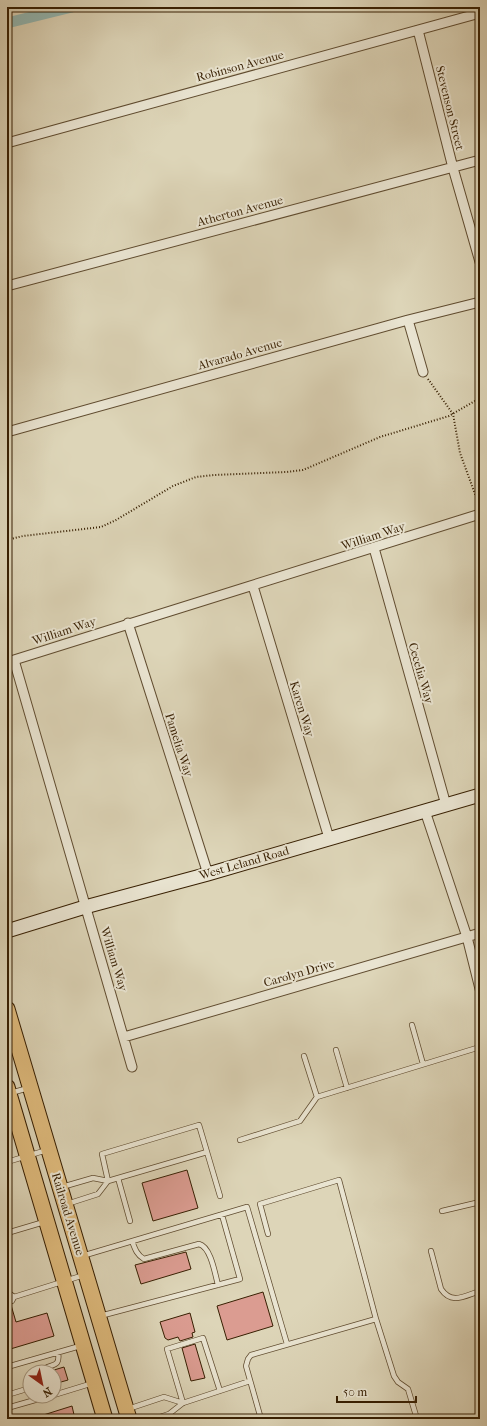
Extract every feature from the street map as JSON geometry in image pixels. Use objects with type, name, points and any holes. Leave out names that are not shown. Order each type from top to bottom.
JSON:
[{"type":"highway","name":"Railroad Avenue","points":[[7,1009],[86,1274],[125,1416]]},
{"type":"highway","name":"Railroad Avenue","points":[[8,1091],[94,1383],[100,1418]]},
{"type":"highway","points":[[89,1366],[116,1416],[125,1416]]},
{"type":"main road","name":"West Leland Road","points":[[7,931],[86,907],[208,874],[480,795]]},
{"type":"street","name":"Robinson Avenue","points":[[7,143],[480,13]]},
{"type":"street","name":"Stevenson Street","points":[[418,30],[453,168],[480,262]]},
{"type":"street","name":"Atherton Avenue","points":[[7,286],[480,160]]},
{"type":"street","name":"Alvarado Avenue","points":[[7,432],[408,320],[480,302]]},
{"type":"street","points":[[408,320],[423,372]]},
{"type":"street","name":"William Way","points":[[132,1067],[14,660],[128,623],[253,586],[480,514]]},
{"type":"street","name":"Cecelia Way","points":[[374,548],[446,805]]},
{"type":"street","name":"Karen Way","points":[[253,586],[329,838]]},
{"type":"street","name":"Pamelia Way","points":[[128,623],[208,874]]},
{"type":"street","points":[[425,811],[467,937],[480,990]]},
{"type":"street","name":"Carolyn Drive","points":[[124,1036],[480,933]]},
{"type":"lane","points":[[412,1025],[423,1064]]},
{"type":"lane","points":[[240,1140],[300,1121],[317,1097],[480,1047]]},
{"type":"lane","points":[[336,1050],[347,1088]]},
{"type":"lane","points":[[304,1056],[317,1097]]},
{"type":"lane","points":[[8,1091],[30,1088]]},
{"type":"lane","points":[[108,1181],[102,1154],[200,1126],[220,1196]]},
{"type":"lane","points":[[7,1162],[48,1150]]},
{"type":"lane","points":[[60,1187],[93,1178],[108,1181],[207,1152]]},
{"type":"lane","points":[[118,1178],[130,1220]]},
{"type":"lane","points":[[268,1234],[260,1204],[339,1180],[376,1319],[394,1376],[398,1382],[408,1389],[417,1419]]},
{"type":"lane","points":[[65,1205],[98,1194],[108,1181]]},
{"type":"lane","points":[[442,1211],[480,1202]]},
{"type":"lane","points":[[80,1256],[132,1242],[247,1207],[287,1344]]},
{"type":"lane","points":[[98,1316],[240,1279],[222,1215]]},
{"type":"lane","points":[[7,1233],[46,1222]]},
{"type":"lane","points":[[132,1242],[135,1250],[144,1259],[202,1244],[208,1250],[218,1285]]},
{"type":"lane","points":[[431,1251],[441,1289],[449,1298],[454,1299],[480,1291]]},
{"type":"lane","points":[[7,1303],[12,1301],[14,1297],[86,1274]]},
{"type":"lane","points":[[7,1295],[10,1294],[14,1297]]},
{"type":"lane","points":[[261,1419],[246,1366],[251,1355],[376,1319]]},
{"type":"lane","points":[[183,1403],[167,1349],[203,1338],[220,1391]]},
{"type":"lane","points":[[7,1367],[83,1345]]},
{"type":"lane","points":[[54,1364],[59,1360],[58,1352]]},
{"type":"lane","points":[[154,1419],[169,1414],[183,1403],[250,1382]]},
{"type":"lane","points":[[62,1392],[94,1383]]},
{"type":"lane","points":[[7,1395],[22,1390]]},
{"type":"lane","points":[[125,1416],[164,1397],[183,1403]]},
{"type":"lane","points":[[7,1408],[22,1404]]},
{"type":"path","points":[[423,372],[453,414],[460,453],[480,507]]},
{"type":"path","points":[[7,540],[23,536],[101,527],[116,520],[173,486],[189,479],[214,475],[303,470],[380,437],[453,414],[480,398]]},
{"type":"building","points":[[187,1170],[198,1208],[153,1221],[142,1183]]},
{"type":"building","points":[[186,1252],[191,1269],[141,1284],[135,1265]]},
{"type":"building","points":[[263,1292],[273,1326],[227,1340],[217,1306]]},
{"type":"building","points":[[11,1305],[16,1322],[47,1313],[54,1336],[7,1350],[7,1307]]},
{"type":"building","points":[[190,1313],[195,1332],[192,1333],[193,1337],[180,1341],[178,1337],[168,1340],[165,1338],[160,1322]]},
{"type":"building","points":[[195,1344],[205,1378],[191,1381],[182,1348]]},
{"type":"building","points":[[64,1367],[68,1380],[62,1382],[62,1368]]},
{"type":"building","points":[[72,1406],[75,1419],[38,1419],[37,1417]]},
{"type":"waterway","points":[[7,23],[72,7]]}]
